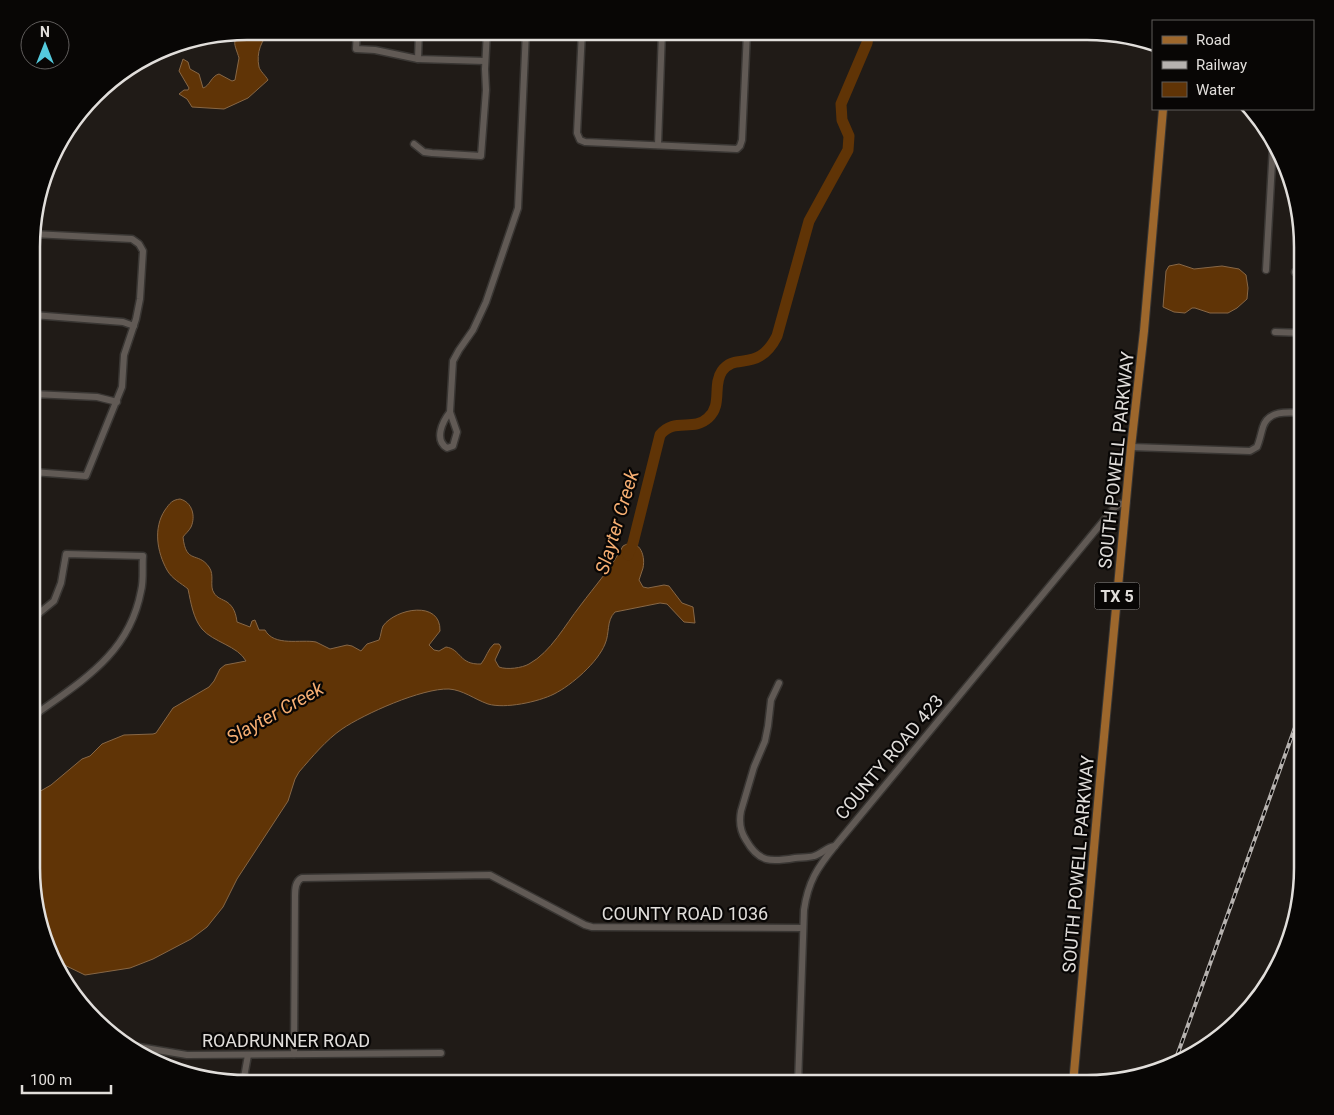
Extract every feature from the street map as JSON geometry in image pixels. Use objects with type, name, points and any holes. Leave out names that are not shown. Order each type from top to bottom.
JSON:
[{"type":"main road","name":"SOUTH POWELL PARKWAY","points":[[1074,1075],[1131,447],[1144,331],[1162,110]]},
{"type":"street","points":[[356,40],[356,49],[375,50],[418,59],[485,60]]},
{"type":"street","points":[[418,59],[419,40]]},
{"type":"street","points":[[414,144],[424,152],[482,156],[486,90],[486,40]]},
{"type":"street","points":[[450,412],[443,425],[440,438],[442,445],[447,448],[453,446],[457,432],[450,412],[454,361],[476,325],[486,302],[518,208],[526,40]]},
{"type":"street","points":[[582,40],[577,133],[580,140],[585,142],[737,149],[742,140],[747,40]]},
{"type":"street","points":[[658,145],[662,40]]},
{"type":"street","points":[[1266,270],[1272,154]]},
{"type":"street","points":[[40,234],[132,239],[139,244],[143,251],[140,299],[134,326],[124,355],[122,387],[86,476],[40,473]]},
{"type":"street","points":[[40,316],[122,322],[134,326]]},
{"type":"street","points":[[1275,332],[1294,333]]},
{"type":"street","points":[[40,394],[97,397],[116,402]]},
{"type":"street","points":[[1131,447],[1250,451],[1257,447],[1264,424],[1270,416],[1294,413]]},
{"type":"street","name":"COUNTY ROAD 423","points":[[798,1075],[803,928],[807,892],[815,872],[1114,508],[1126,503]]},
{"type":"street","points":[[40,612],[54,601],[61,583],[66,554],[143,556],[142,589],[134,618],[121,643],[102,665],[40,711]]},
{"type":"street","points":[[778,683],[771,700],[765,741],[754,767],[741,811],[740,827],[743,836],[753,851],[763,859],[779,861],[817,855],[826,848],[835,846]]},
{"type":"street","points":[[804,857],[812,864],[815,872]]},
{"type":"street","name":"COUNTY ROAD 1036","points":[[294,1054],[295,888],[299,879],[310,877],[490,875],[592,927],[803,928]]},
{"type":"street","name":"ROADRUNNER ROAD","points":[[145,1048],[186,1055],[441,1053]]},
{"type":"street","points":[[244,1075],[248,1055]]},
{"type":"water","points":[[236,40],[264,40],[258,62],[260,69],[268,80],[248,98],[224,109],[192,107],[187,99],[179,94],[189,88],[179,71],[183,59],[188,62],[190,69],[199,74],[203,88],[219,74],[232,81],[235,80],[239,58]]},
{"type":"water","points":[[1179,264],[1194,269],[1222,266],[1239,269],[1246,275],[1247,299],[1228,313],[1210,313],[1195,308],[1185,313],[1174,312],[1163,307],[1166,271],[1169,266]]},
{"type":"water","points":[[180,499],[187,503],[192,510],[191,527],[183,537],[185,546],[190,555],[205,562],[211,570],[214,593],[231,606],[237,622],[250,627],[252,621],[255,620],[259,630],[265,630],[275,639],[316,642],[330,649],[347,645],[361,651],[367,644],[379,640],[383,626],[389,620],[407,611],[426,611],[438,621],[440,631],[429,645],[434,650],[439,651],[446,647],[451,648],[464,660],[474,664],[481,664],[492,646],[499,644],[501,647],[495,660],[499,667],[522,667],[537,659],[551,645],[623,546],[628,544],[637,545],[642,553],[644,563],[639,580],[643,587],[669,586],[682,603],[693,607],[695,623],[684,622],[667,604],[660,603],[615,612],[610,619],[605,644],[597,658],[576,679],[547,697],[531,702],[503,706],[488,704],[454,690],[438,690],[409,697],[378,709],[352,723],[330,738],[299,772],[288,801],[237,879],[223,907],[207,927],[191,939],[153,959],[130,968],[85,975],[64,965],[47,922],[40,882],[40,791],[51,785],[82,759],[90,756],[102,744],[124,735],[156,733],[173,708],[209,687],[220,669],[225,665],[246,661],[237,651],[202,629],[194,615],[188,589],[171,576],[167,570],[159,548],[158,532],[161,517],[168,505]]},
{"type":"waterway","name":"Slayter Creek","points":[[628,555],[633,543],[660,435],[671,427],[696,424],[708,418],[715,407],[719,377],[725,367],[761,356],[777,336],[809,221],[848,150],[849,136],[842,120],[841,104],[868,40]]},
{"type":"railway","points":[[1177,1055],[1294,730]]}]
